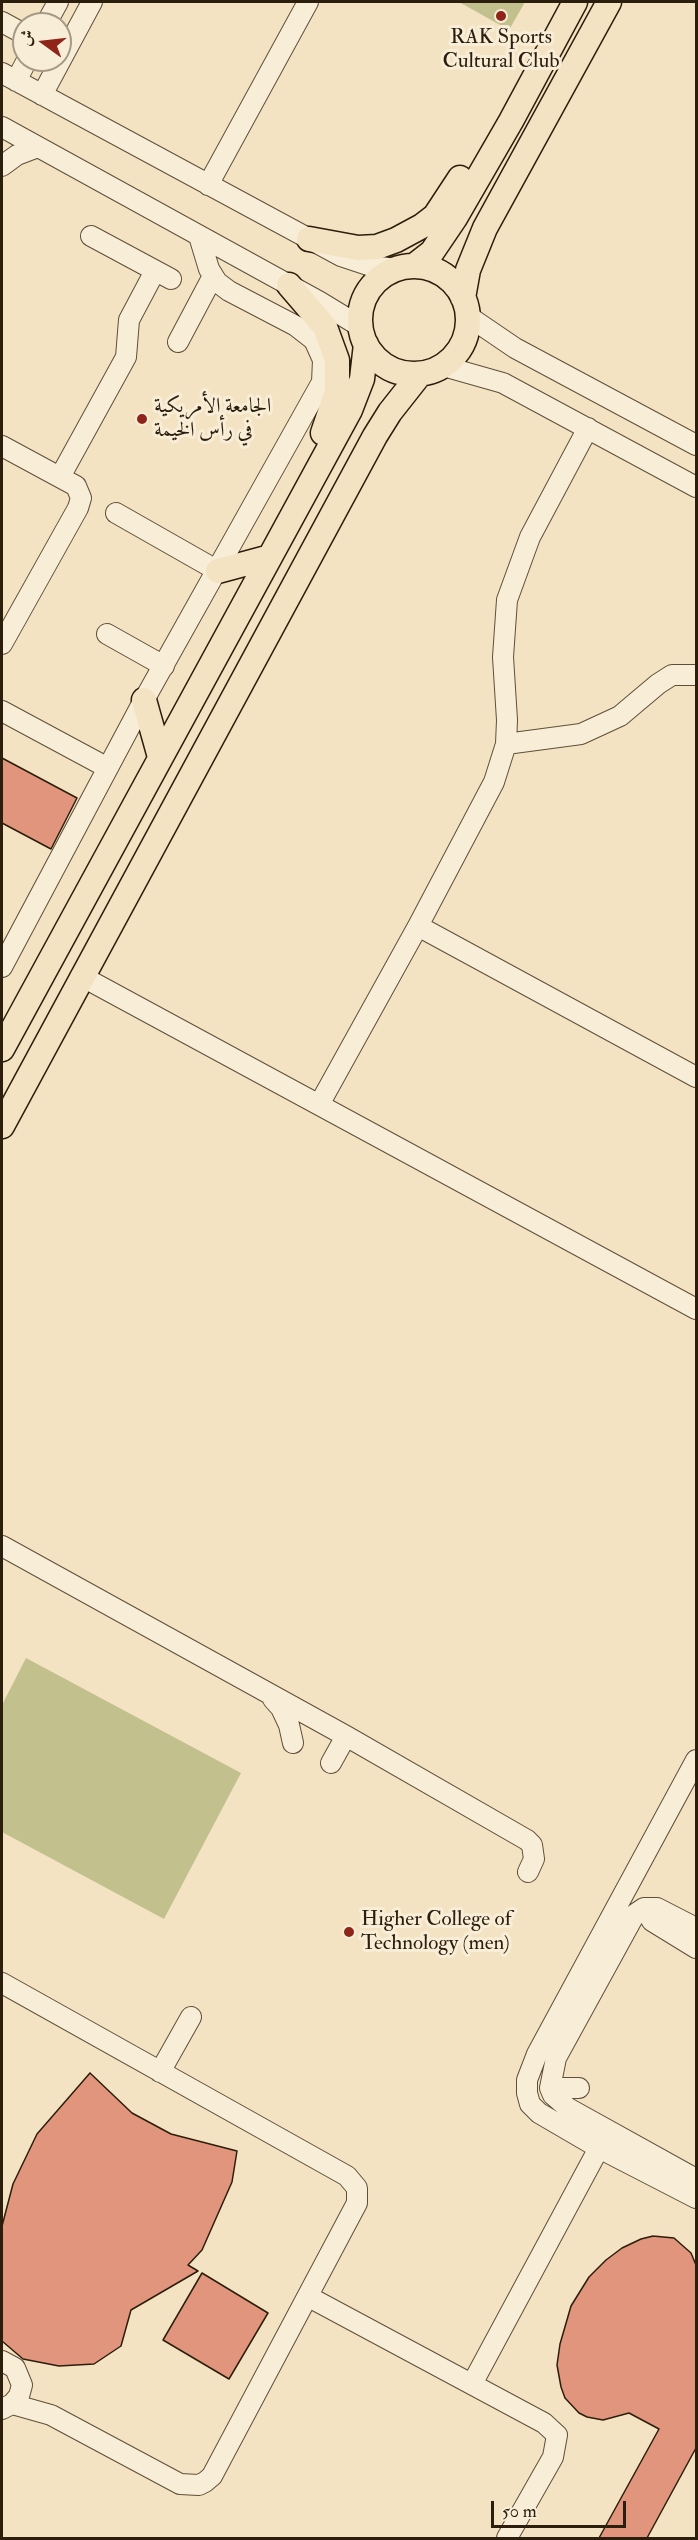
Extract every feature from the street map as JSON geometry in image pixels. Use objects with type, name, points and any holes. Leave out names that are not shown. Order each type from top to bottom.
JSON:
[{"type":"main road","points":[[2,1049],[357,394],[365,364],[362,309],[369,292],[381,278],[405,268],[432,252],[444,236],[511,121],[575,2]]},
{"type":"main road","points":[[364,336],[376,358],[388,368],[404,373],[420,374],[443,366],[454,356],[462,344],[468,270],[485,228],[609,2]]},
{"type":"main road","points":[[309,239],[358,248],[377,247],[422,226],[435,216],[447,201],[477,152],[511,121]]},
{"type":"main road","points":[[405,268],[429,268],[444,274],[455,285],[466,307]]},
{"type":"main road","points":[[289,285],[325,327],[332,343],[338,370],[337,392],[321,439],[317,468]]},
{"type":"main road","points":[[2,1126],[81,976],[257,657],[375,436],[390,412],[420,374]]},
{"type":"main road","points":[[218,571],[270,557]]},
{"type":"main road","points":[[144,700],[160,757]]},
{"type":"street","points":[[42,95],[92,2]]},
{"type":"street","points":[[208,184],[308,2]]},
{"type":"street","points":[[9,77],[309,239],[357,262],[405,268]]},
{"type":"street","points":[[2,127],[289,285],[364,336]]},
{"type":"street","points":[[2,166],[17,155],[38,147]]},
{"type":"street","points":[[60,477],[126,357],[129,320],[163,275],[91,236]]},
{"type":"street","points":[[2,967],[144,700],[318,392],[324,371],[319,349],[306,332],[230,291],[213,276],[199,236]]},
{"type":"street","points":[[178,342],[213,276]]},
{"type":"street","points":[[466,307],[515,348],[696,446]]},
{"type":"street","points":[[443,366],[503,383],[696,487]]},
{"type":"street","points":[[320,1103],[418,926],[494,782],[506,744],[507,720],[503,657],[507,600],[530,537],[588,429]]},
{"type":"street","points":[[2,446],[79,489],[81,498],[78,508],[3,637]]},
{"type":"street","points":[[116,513],[218,571]]},
{"type":"street","points":[[107,634],[164,666]]},
{"type":"street","points":[[506,744],[581,734],[620,716],[672,675],[696,675]]},
{"type":"street","points":[[2,711],[108,768]]},
{"type":"street","points":[[418,926],[696,1077]]},
{"type":"street","points":[[81,976],[320,1103],[696,1309]]},
{"type":"street","points":[[2,1546],[346,1736],[527,1840],[532,1845],[534,1859],[528,1872]]},
{"type":"street","points":[[269,1695],[285,1716],[293,1743]]},
{"type":"street","points":[[331,1763],[346,1736]]},
{"type":"street","points":[[696,1760],[537,2055],[527,2080],[530,2104],[539,2113],[599,2148],[696,2198]]},
{"type":"street","points":[[696,1928],[662,1910],[644,1908],[630,1920],[556,2058],[550,2088],[558,2100],[568,2108],[696,2179]]},
{"type":"street","points":[[644,1908],[652,1921],[696,1948]]},
{"type":"street","points":[[2,1983],[347,2176],[357,2188],[357,2203],[309,2297],[212,2476],[198,2486],[180,2484],[51,2415],[22,2385],[15,2368],[2,2361]]},
{"type":"street","points":[[160,2072],[191,2016]]},
{"type":"street","points":[[550,2088],[579,2088]]},
{"type":"street","points":[[472,2384],[599,2148]]},
{"type":"street","points":[[309,2297],[544,2423],[557,2435],[553,2457],[507,2538]]},
{"type":"street","points":[[7,2407],[19,2396],[22,2385]]},
{"type":"street","points":[[7,2407],[51,2415]]},
{"type":"shaded area","name":"RAK Sports Cultural Club","points":[[459,2],[525,2],[509,30]]},
{"type":"shaded area","points":[[26,1658],[241,1773],[164,1919],[2,1832],[2,1705]]},
{"type":"building","points":[[2,758],[77,798],[51,849],[2,823]]},
{"type":"building","points":[[90,2073],[132,2113],[171,2134],[237,2151],[232,2182],[202,2250],[188,2265],[198,2271],[131,2310],[121,2346],[94,2364],[59,2366],[23,2359],[2,2341],[2,2226],[13,2184],[37,2134]]},
{"type":"building","points":[[653,2236],[674,2238],[691,2253],[696,2265],[696,2448],[647,2538],[599,2538],[659,2429],[629,2413],[603,2420],[579,2413],[565,2398],[561,2387],[557,2365],[560,2344],[571,2306],[589,2277],[622,2248]]},
{"type":"building","points":[[202,2273],[268,2313],[229,2379],[163,2340]]},
{"type":"place","name":"RAK Sports Cultural Club","points":[[501,16]]},
{"type":"place","name":"الجامعة الأمريكية في رأس الخيمة","points":[[142,419]]},
{"type":"place","name":"Higher College of Technology (men)","points":[[349,1932]]}]
